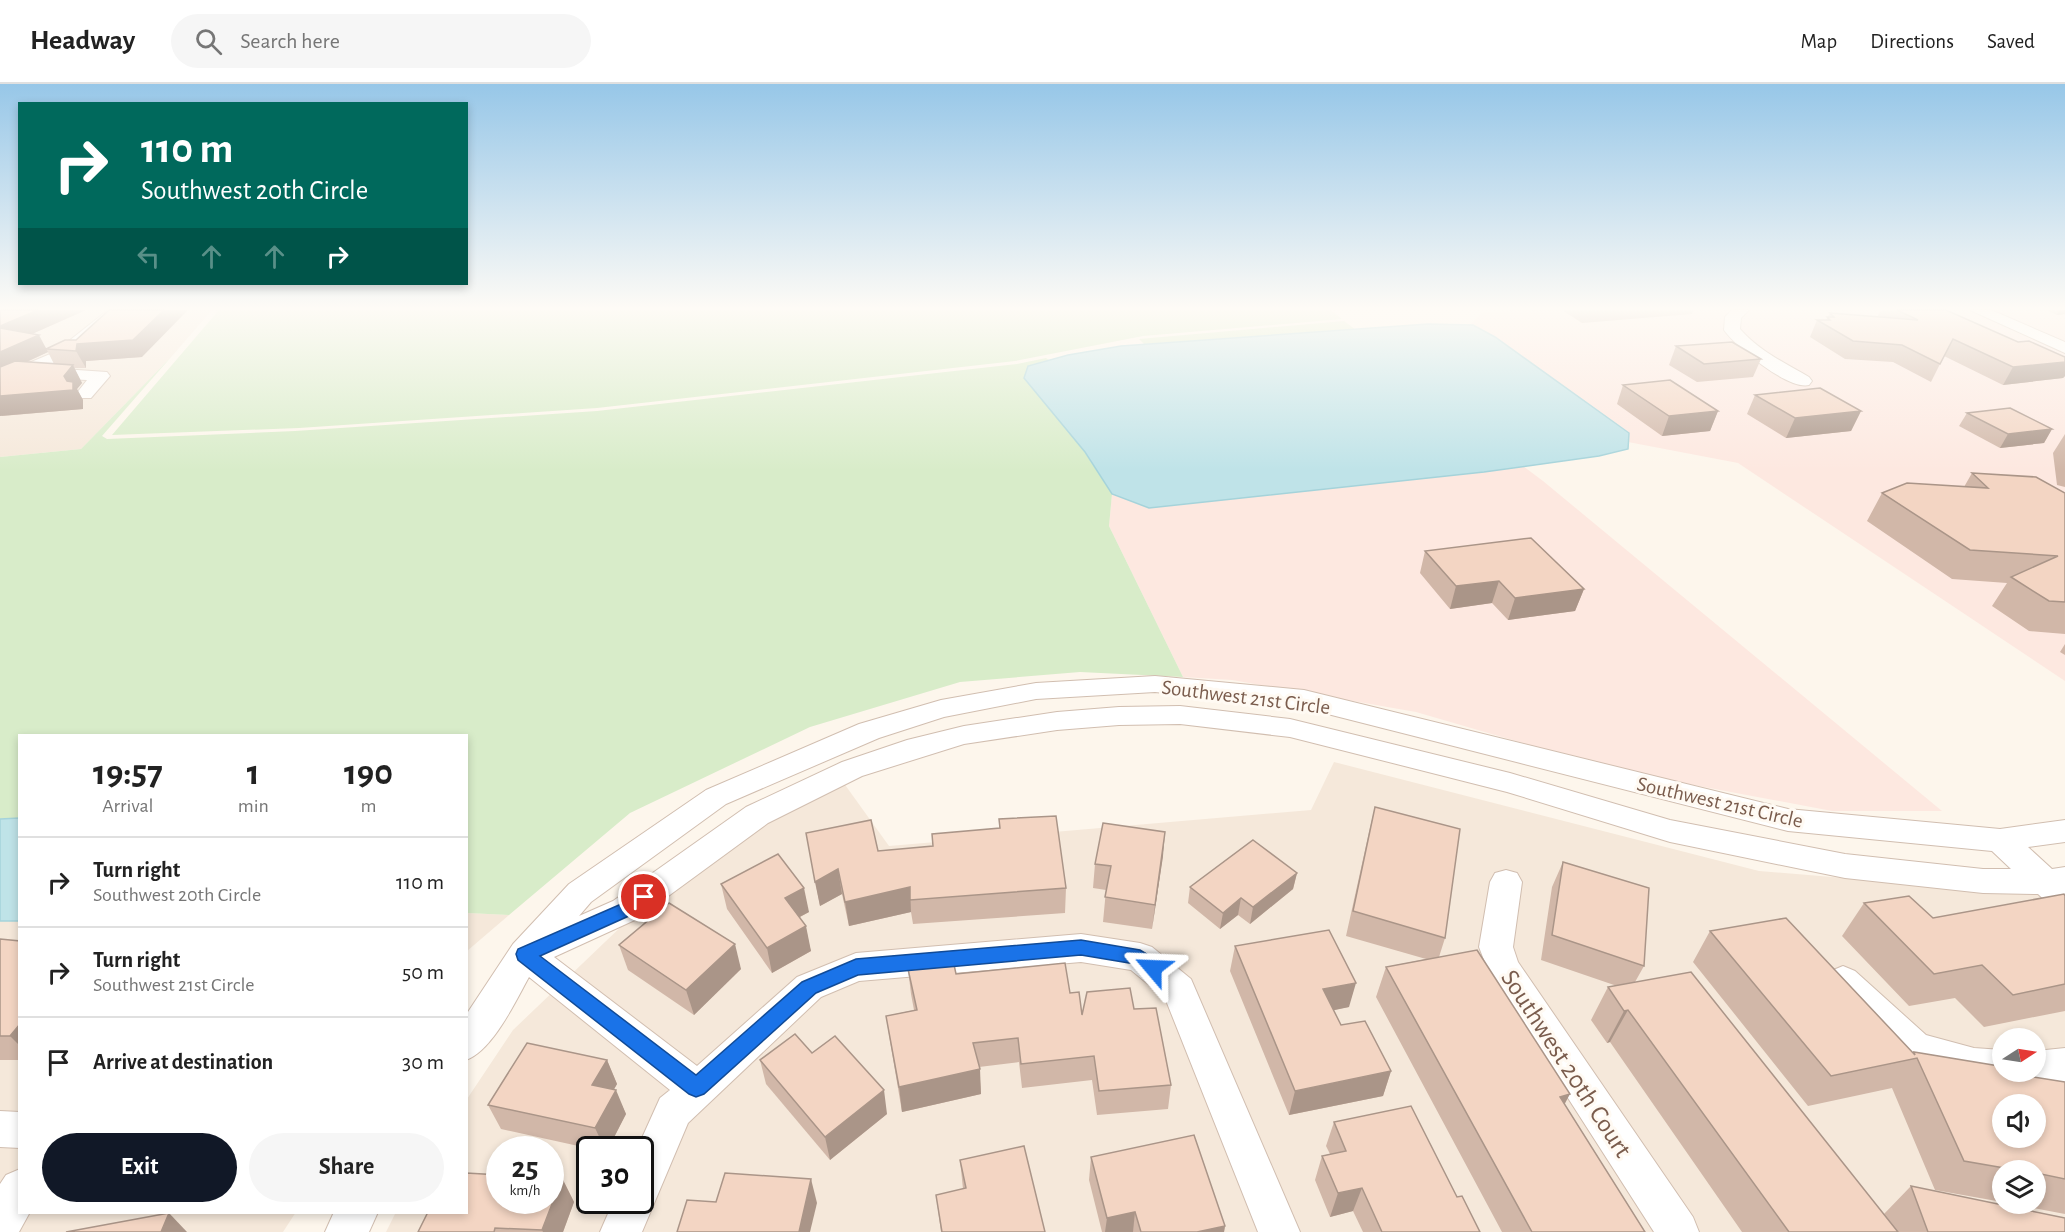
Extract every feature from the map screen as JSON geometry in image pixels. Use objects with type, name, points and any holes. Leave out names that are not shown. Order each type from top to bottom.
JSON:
[{"type":"street","points":[[0,381],[42,364]]},
{"type":"street","points":[[1775,364],[1803,381]]},
{"type":"street","points":[[21,372],[101,376],[85,394]]},
{"type":"street","name":"Southwest 21st Circle","points":[[468,1041],[495,1004],[525,954],[580,893],[716,797],[883,727],[941,709],[1036,691],[1155,684],[1304,699],[1508,753],[1788,820],[2000,840],[2065,831]]},
{"type":"street","name":"Southwest 21st Circle","points":[[525,954],[625,910],[758,815],[852,769],[898,753],[964,735],[1057,721],[1180,715],[1290,728],[1510,783],[1670,831],[1845,866],[2059,887]]},
{"type":"street","points":[[883,727],[898,753]]},
{"type":"street","points":[[2000,840],[2059,887]]},
{"type":"street","name":"Southwest 20th Court","points":[[1506,882],[1496,947],[1503,968],[1678,1232]]},
{"type":"street","points":[[654,1156],[674,1111],[696,1088],[809,987],[856,967],[1081,948],[1140,957],[1179,989],[1279,1232]]},
{"type":"street","points":[[525,954],[696,1088]]},
{"type":"street","points":[[1833,972],[1915,1048],[1974,1065],[1992,1066]]},
{"type":"street","points":[[2046,1067],[2065,1065]]},
{"type":"street","points":[[0,1129],[18,1130]]},
{"type":"street","points":[[0,1224],[18,1192]]},
{"type":"street","points":[[346,1232],[356,1214]]},
{"type":"street","points":[[621,1232],[629,1214]]},
{"type":"shaded area","points":[[0,364],[165,364],[81,449],[0,457]]},
{"type":"shaded area","points":[[1532,364],[2065,364],[2065,681],[1738,463],[1628,442],[1629,433]]},
{"type":"shaded area","points":[[1523,466],[1942,811],[1832,811],[1619,771],[1416,712],[1232,680],[1183,677],[1109,526],[1112,494],[1149,508]]},
{"type":"shaded area","points":[[1334,762],[1759,871],[2036,894],[2065,891],[2065,1232],[386,1232],[395,1214],[468,1214],[468,1098],[513,1030],[628,920],[766,809],[843,782],[889,846],[1311,810]]},
{"type":"shaded area","points":[[468,913],[509,915],[468,950]]},
{"type":"shaded area","points":[[0,921],[18,921],[18,1214],[295,1214],[283,1232],[0,1232]]},
{"type":"green space","points":[[165,364],[102,436],[107,439],[295,431],[597,411],[1019,364],[1036,364],[1028,366],[1112,494],[1109,526],[1183,677],[1080,672],[960,682],[810,727],[630,813],[509,915],[468,913],[468,734],[18,734],[18,818],[0,819],[0,457],[81,449]]},
{"type":"green space","points":[[173,364],[992,364],[597,408],[299,428],[112,435]]},
{"type":"water","points":[[1037,364],[1532,364],[1629,433],[1628,449],[1599,456],[1484,472],[1149,508],[1112,494],[1085,452],[1024,378],[1028,366]]},
{"type":"water","points":[[18,818],[18,921],[0,921],[0,819]]},
{"type":"building","points":[[9,364],[73,365],[64,376],[67,381],[73,382],[73,390],[0,396],[0,367]]},
{"type":"building","points":[[2006,364],[2049,364],[2013,367]]},
{"type":"building","points":[[1670,380],[1718,411],[1669,416],[1623,385]]},
{"type":"building","points":[[1820,388],[1861,411],[1795,418],[1755,395]]},
{"type":"building","points":[[2010,408],[2052,429],[2008,434],[1967,413]]},
{"type":"building","points":[[1972,473],[2036,477],[2065,493],[2065,602],[2049,601],[2011,577],[2058,556],[1970,550],[1882,493],[1907,483],[1988,488]]},
{"type":"building","points":[[1531,538],[1584,589],[1515,598],[1499,581],[1456,586],[1425,551]]},
{"type":"building","points":[[1375,807],[1460,829],[1445,938],[1353,911]]},
{"type":"building","points":[[1056,816],[1066,888],[910,900],[910,887],[845,902],[838,869],[815,882],[806,833],[871,820],[878,851],[933,846],[932,834],[1000,828],[999,819]]},
{"type":"building","points":[[1103,823],[1165,832],[1155,905],[1105,897],[1111,866],[1095,864]]},
{"type":"building","points":[[1253,840],[1297,873],[1253,907],[1241,898],[1223,913],[1190,887]]},
{"type":"building","points":[[778,854],[804,888],[785,898],[806,926],[767,948],[721,884]]},
{"type":"building","points":[[1563,862],[1649,888],[1644,966],[1552,935]]},
{"type":"building","points":[[2064,894],[2065,984],[2013,995],[1982,965],[1934,974],[1864,903],[1909,896],[1933,918]]},
{"type":"building","points":[[669,903],[735,944],[686,990],[619,945]]},
{"type":"building","points":[[1786,918],[1915,1055],[1914,1052],[1992,1065],[1992,1082],[2046,1082],[2046,1079],[2065,1082],[2065,1179],[2046,1175],[2046,1160],[1992,1160],[1992,1166],[1964,1161],[1917,1058],[1831,1076],[1710,931]]},
{"type":"building","points":[[1329,930],[1356,983],[1323,989],[1341,1025],[1365,1021],[1391,1071],[1295,1091],[1235,946]]},
{"type":"building","points":[[0,939],[18,941],[18,1026],[10,1036],[0,1036]]},
{"type":"building","points":[[1477,950],[1570,1094],[1560,1097],[1645,1232],[1532,1232],[1386,967]]},
{"type":"building","points":[[953,960],[956,974],[1065,963],[1070,993],[1079,992],[1082,1015],[1087,992],[1130,988],[1134,1009],[1156,1008],[1171,1085],[1099,1091],[1094,1056],[1021,1064],[1018,1038],[973,1043],[980,1069],[899,1087],[886,1016],[917,1010],[908,969]]},
{"type":"building","points":[[1691,972],[1898,1232],[1789,1232],[1628,1010],[1624,1011],[1608,987]]},
{"type":"building","points":[[795,1034],[812,1053],[835,1036],[884,1090],[825,1137],[760,1060]]},
{"type":"building","points":[[527,1043],[607,1060],[592,1085],[616,1090],[595,1128],[488,1105]]},
{"type":"building","points":[[1411,1106],[1457,1197],[1462,1196],[1480,1232],[1382,1232],[1362,1188],[1338,1193],[1322,1156],[1346,1151],[1334,1122]]},
{"type":"building","points":[[1194,1135],[1225,1226],[1197,1232],[1141,1232],[1135,1212],[1107,1218],[1091,1157]]},
{"type":"building","points":[[1024,1146],[1045,1232],[942,1232],[936,1195],[966,1188],[960,1160]]},
{"type":"building","points":[[468,1173],[486,1174],[486,1214],[548,1214],[542,1230],[495,1228],[494,1232],[418,1232],[427,1214],[468,1214]]},
{"type":"building","points":[[725,1173],[811,1179],[799,1232],[677,1232],[687,1200],[716,1202]]},
{"type":"building","points":[[1911,1186],[1992,1203],[1992,1214],[2046,1214],[2065,1218],[2065,1232],[1928,1232]]},
{"type":"building","points":[[164,1214],[169,1214],[161,1232],[66,1232]]},
{"type":"route","points":[[644,897],[625,910],[525,954],[696,1088],[809,987],[856,967],[1081,948],[1140,957],[1153,968]]}]
